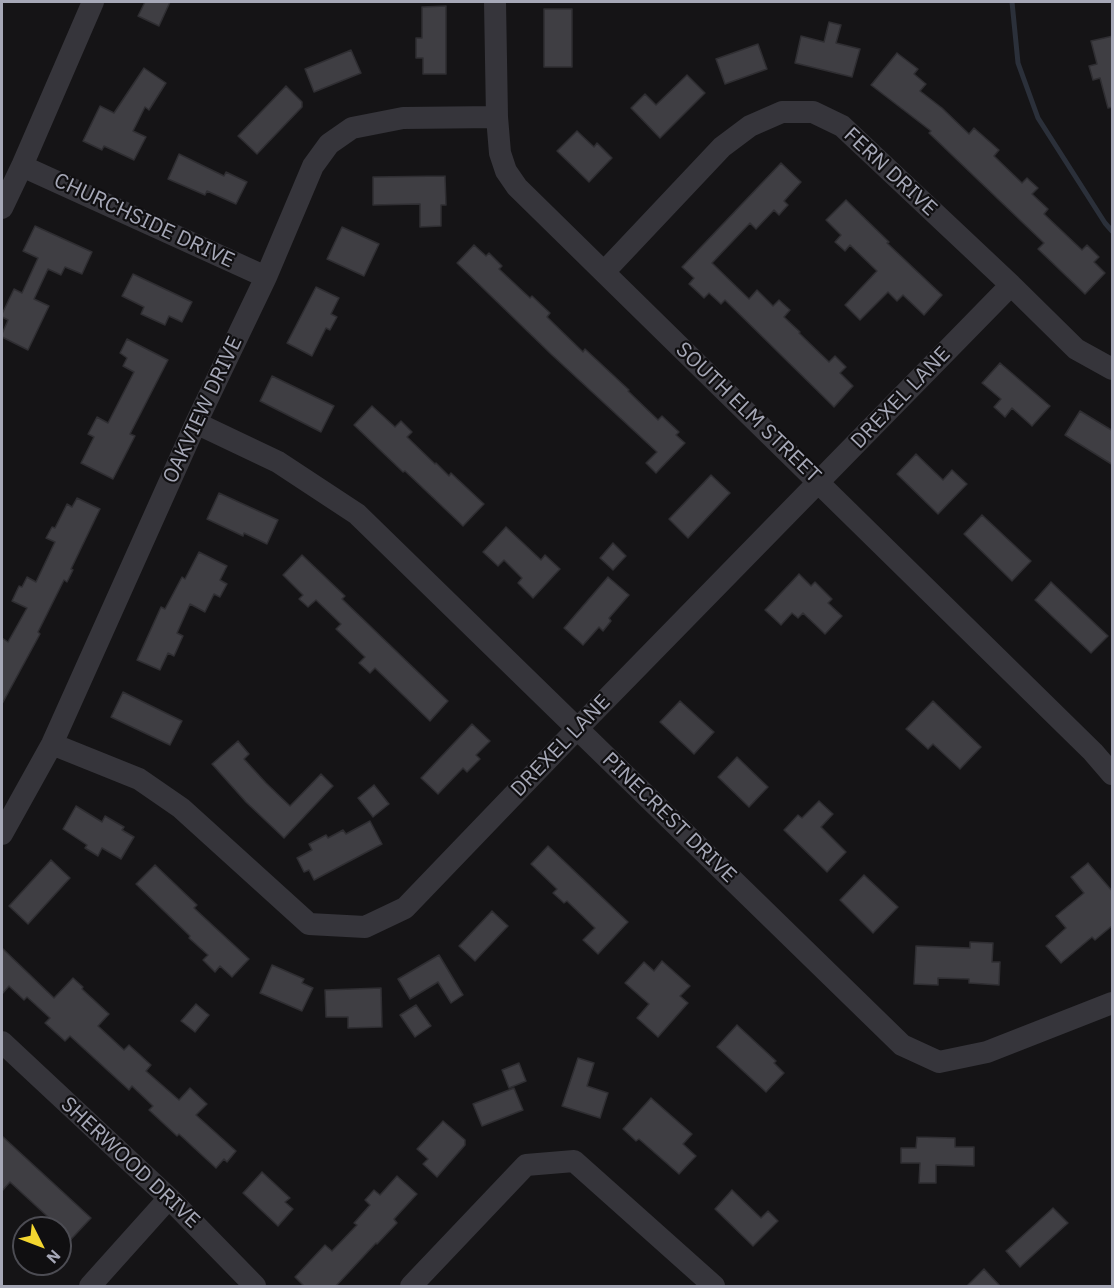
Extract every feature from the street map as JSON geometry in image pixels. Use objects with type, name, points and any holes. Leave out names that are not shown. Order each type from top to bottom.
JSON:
[{"type":"street","points":[[2,208],[93,2]]},
{"type":"street","name":"SOUTH ELM STREET","points":[[495,2],[497,117],[500,153],[506,171],[517,187],[1113,774]]},
{"type":"street","name":"FERN DRIVE","points":[[604,272],[722,147],[750,126],[782,112],[813,112],[842,126],[1076,349],[1113,369]]},
{"type":"street","name":"OAKVIEW DRIVE","points":[[2,834],[52,744],[196,423],[266,277],[313,166],[330,144],[352,128],[403,118],[497,117]]},
{"type":"street","name":"CHURCHSIDE DRIVE","points":[[22,166],[266,277]]},
{"type":"street","name":"DREXEL LANE","points":[[52,744],[139,779],[181,808],[309,924],[365,927],[405,908],[1011,285]]},
{"type":"street","name":"PINECREST DRIVE","points":[[196,423],[278,462],[357,514],[902,1045],[939,1062],[987,1052],[1113,1003]]},
{"type":"street","name":"SHERWOOD DRIVE","points":[[2,1042],[169,1198],[255,1287]]},
{"type":"street","points":[[411,1287],[526,1165],[574,1161],[714,1287]]},
{"type":"street","points":[[90,1287],[169,1198]]},
{"type":"building","points":[[145,2],[170,2],[159,26],[138,16]]},
{"type":"building","points":[[446,6],[446,74],[423,74],[423,58],[416,58],[416,38],[422,38],[422,7]]},
{"type":"building","points":[[544,9],[572,9],[572,67],[544,67]]},
{"type":"building","points":[[829,22],[841,25],[836,43],[860,49],[852,77],[795,63],[801,36],[824,42]]},
{"type":"building","points":[[1113,36],[1113,107],[1108,108],[1100,78],[1093,80],[1089,66],[1097,64],[1091,41]]},
{"type":"building","points":[[758,44],[767,69],[725,84],[716,59]]},
{"type":"building","points":[[351,50],[361,73],[314,92],[305,69]]},
{"type":"building","points":[[897,53],[918,69],[914,74],[926,84],[920,91],[969,134],[974,128],[999,150],[994,156],[1022,183],[1027,178],[1038,188],[1032,194],[1048,209],[1044,214],[1082,250],[1087,245],[1099,257],[1094,262],[1105,273],[1085,294],[1038,249],[1044,243],[929,133],[931,131],[871,85]]},
{"type":"building","points":[[144,68],[166,83],[149,110],[145,107],[133,131],[146,137],[134,160],[104,146],[102,150],[83,141],[100,106],[114,113]]},
{"type":"building","points":[[687,75],[705,93],[660,138],[631,108],[645,94],[656,105]]},
{"type":"building","points":[[286,86],[302,102],[302,107],[257,154],[238,136]]},
{"type":"building","points":[[577,131],[594,147],[597,143],[612,158],[589,182],[557,151]]},
{"type":"building","points":[[179,154],[224,176],[226,172],[247,182],[236,204],[207,191],[205,195],[168,179]]},
{"type":"building","points":[[781,163],[801,182],[784,201],[788,205],[779,215],[774,210],[756,229],[750,223],[712,263],[749,299],[757,290],[773,306],[779,300],[790,310],[784,317],[799,333],[829,362],[835,356],[846,367],[840,373],[853,386],[834,407],[725,300],[721,304],[709,293],[704,298],[689,284],[694,278],[682,267]]},
{"type":"building","points":[[445,176],[446,205],[441,205],[441,226],[420,227],[420,204],[373,205],[373,177]]},
{"type":"building","points":[[846,200],[942,295],[924,315],[903,295],[897,301],[888,292],[860,320],[845,305],[877,271],[850,245],[845,251],[835,242],[841,235],[826,220]]},
{"type":"building","points":[[35,226],[92,252],[82,274],[65,267],[61,275],[48,269],[34,299],[49,306],[28,350],[2,337],[8,320],[2,317],[2,314],[14,289],[22,293],[38,258],[23,251]]},
{"type":"building","points":[[342,227],[379,244],[364,276],[327,259]]},
{"type":"building","points":[[474,245],[486,256],[489,253],[502,266],[499,269],[550,313],[547,317],[583,352],[585,349],[658,420],[662,416],[679,432],[676,435],[685,443],[656,473],[646,463],[657,452],[457,263]]},
{"type":"building","points":[[133,274],[192,302],[182,322],[169,316],[165,325],[141,314],[144,307],[122,296]]},
{"type":"building","points":[[316,287],[339,298],[331,314],[337,317],[330,330],[326,328],[312,356],[287,343]]},
{"type":"building","points":[[127,339],[168,360],[130,434],[135,436],[113,479],[81,463],[94,437],[88,434],[97,417],[108,423],[134,372],[123,366],[127,358],[120,353]]},
{"type":"building","points":[[1000,363],[1050,406],[1032,426],[1012,408],[1005,417],[994,407],[1001,399],[982,383]]},
{"type":"building","points":[[272,376],[334,406],[321,432],[260,401]]},
{"type":"building","points":[[372,406],[395,427],[401,421],[412,432],[407,437],[435,464],[449,476],[451,473],[484,504],[463,526],[354,425]]},
{"type":"building","points":[[1080,411],[1113,431],[1113,465],[1065,435]]},
{"type":"building","points":[[916,454],[943,480],[952,470],[967,484],[938,514],[897,474]]},
{"type":"building","points":[[711,475],[730,493],[688,538],[669,519]]},
{"type":"building","points":[[219,493],[278,520],[267,544],[244,533],[243,536],[207,519]]},
{"type":"building","points":[[77,498],[100,509],[67,582],[64,580],[38,632],[40,634],[2,704],[2,638],[8,642],[27,608],[12,601],[19,586],[22,587],[27,577],[36,582],[55,542],[46,538],[52,527],[55,528],[67,504],[72,507]]},
{"type":"building","points":[[982,515],[1031,561],[1012,581],[964,534]]},
{"type":"building","points":[[506,527],[541,560],[545,555],[560,569],[533,598],[518,583],[522,578],[504,560],[498,566],[483,552]]},
{"type":"building","points":[[613,543],[626,556],[613,570],[600,558]]},
{"type":"building","points":[[199,552],[227,566],[220,580],[227,584],[220,597],[214,594],[205,612],[190,604],[177,633],[183,636],[174,656],[168,653],[160,670],[137,660],[161,607],[165,609],[182,577],[185,579]]},
{"type":"building","points":[[302,555],[345,596],[342,599],[448,701],[430,721],[375,668],[370,673],[359,663],[365,657],[336,629],[341,624],[316,600],[308,607],[299,599],[303,595],[283,575]]},
{"type":"building","points":[[799,574],[811,586],[815,582],[832,599],[828,603],[842,616],[825,634],[803,613],[798,618],[792,613],[781,625],[765,610]]},
{"type":"building","points":[[608,577],[629,595],[609,618],[611,621],[603,631],[599,627],[583,645],[564,628]]},
{"type":"building","points":[[1051,582],[1108,636],[1091,653],[1035,600]]},
{"type":"building","points":[[123,692],[182,721],[170,745],[111,717]]},
{"type":"building","points":[[680,701],[714,732],[694,754],[660,722]]},
{"type":"building","points":[[933,701],[981,747],[960,769],[933,744],[928,749],[906,729]]},
{"type":"building","points":[[472,724],[490,741],[476,755],[480,759],[467,772],[463,768],[438,794],[421,778]]},
{"type":"building","points":[[238,741],[249,754],[244,759],[290,806],[321,774],[333,786],[284,838],[246,802],[212,764]]},
{"type":"building","points":[[737,757],[768,787],[749,807],[718,777]]},
{"type":"building","points":[[374,785],[389,804],[373,817],[358,798]]},
{"type":"building","points":[[819,801],[833,814],[821,827],[846,852],[827,872],[784,830],[798,815],[802,818]]},
{"type":"building","points":[[76,806],[102,822],[105,816],[124,827],[122,830],[134,837],[121,859],[102,848],[98,856],[85,848],[87,845],[63,829]]},
{"type":"building","points":[[370,821],[382,844],[314,880],[309,870],[304,872],[297,858],[312,850],[309,844],[326,835],[328,838],[343,830],[346,834]]},
{"type":"building","points":[[548,846],[628,922],[598,954],[583,940],[595,928],[567,901],[564,903],[553,893],[557,889],[531,864]]},
{"type":"building","points":[[51,860],[70,878],[28,924],[9,906]]},
{"type":"building","points":[[1088,863],[1113,892],[1113,925],[1095,940],[1092,937],[1061,963],[1046,946],[1066,928],[1056,916],[1084,893],[1071,877]]},
{"type":"building","points":[[155,865],[197,905],[194,908],[249,959],[232,977],[220,966],[215,972],[203,960],[208,955],[136,884]]},
{"type":"building","points":[[864,875],[898,907],[873,933],[840,900]]},
{"type":"building","points":[[492,911],[508,926],[475,961],[459,946]]},
{"type":"building","points":[[970,942],[993,943],[992,962],[1000,962],[999,985],[969,983],[969,979],[938,978],[938,985],[914,984],[916,946],[970,948]]},
{"type":"building","points":[[2,948],[54,998],[73,978],[109,1014],[98,1026],[124,1050],[129,1045],[151,1065],[146,1071],[179,1100],[190,1088],[207,1104],[196,1115],[236,1151],[227,1162],[224,1159],[216,1168],[179,1134],[177,1136],[149,1110],[153,1106],[132,1086],[129,1090],[70,1036],[65,1041],[45,1023],[50,1018],[27,997],[24,1000],[9,986],[2,994]]},
{"type":"building","points":[[439,955],[463,995],[451,1003],[438,982],[410,999],[398,979]]},
{"type":"building","points":[[662,961],[690,986],[680,996],[688,1003],[658,1037],[637,1018],[649,1004],[625,983],[644,962],[654,971]]},
{"type":"building","points":[[272,965],[304,979],[302,983],[313,988],[302,1011],[260,993]]},
{"type":"building","points":[[381,988],[382,1027],[348,1028],[348,1017],[326,1017],[325,990]]},
{"type":"building","points":[[196,1004],[209,1015],[195,1032],[181,1021]]},
{"type":"building","points":[[416,1005],[431,1026],[415,1037],[400,1015]]},
{"type":"building","points":[[737,1025],[776,1061],[774,1063],[784,1073],[766,1092],[717,1047]]},
{"type":"building","points":[[578,1058],[594,1063],[587,1086],[608,1093],[600,1118],[562,1106]]},
{"type":"building","points":[[519,1063],[526,1081],[509,1088],[502,1070]]},
{"type":"building","points":[[514,1088],[523,1110],[482,1126],[473,1104]]},
{"type":"building","points":[[651,1098],[692,1134],[683,1144],[696,1156],[679,1174],[639,1139],[636,1141],[623,1129]]},
{"type":"building","points":[[443,1121],[465,1140],[465,1145],[437,1177],[423,1164],[428,1159],[417,1149]]},
{"type":"building","points":[[2,1136],[91,1218],[72,1238],[72,1216],[47,1216],[10,1182],[2,1191]]},
{"type":"building","points":[[917,1137],[955,1138],[955,1147],[974,1147],[974,1166],[936,1165],[936,1183],[919,1183],[920,1163],[901,1163],[901,1148],[916,1148]]},
{"type":"building","points":[[262,1172],[290,1198],[285,1202],[293,1209],[278,1226],[243,1193]]},
{"type":"building","points":[[397,1176],[417,1194],[394,1219],[397,1223],[335,1287],[305,1287],[295,1277],[325,1245],[332,1251],[357,1225],[354,1223],[370,1205],[365,1200],[374,1190],[380,1195]]},
{"type":"building","points":[[732,1190],[761,1218],[768,1211],[778,1221],[753,1246],[715,1209]]},
{"type":"building","points":[[1053,1208],[1068,1223],[1020,1267],[1006,1251]]},
{"type":"building","points":[[984,1269],[1001,1287],[966,1287]]},
{"type":"waterway","points":[[1012,2],[1018,63],[1038,118],[1112,231]]}]
